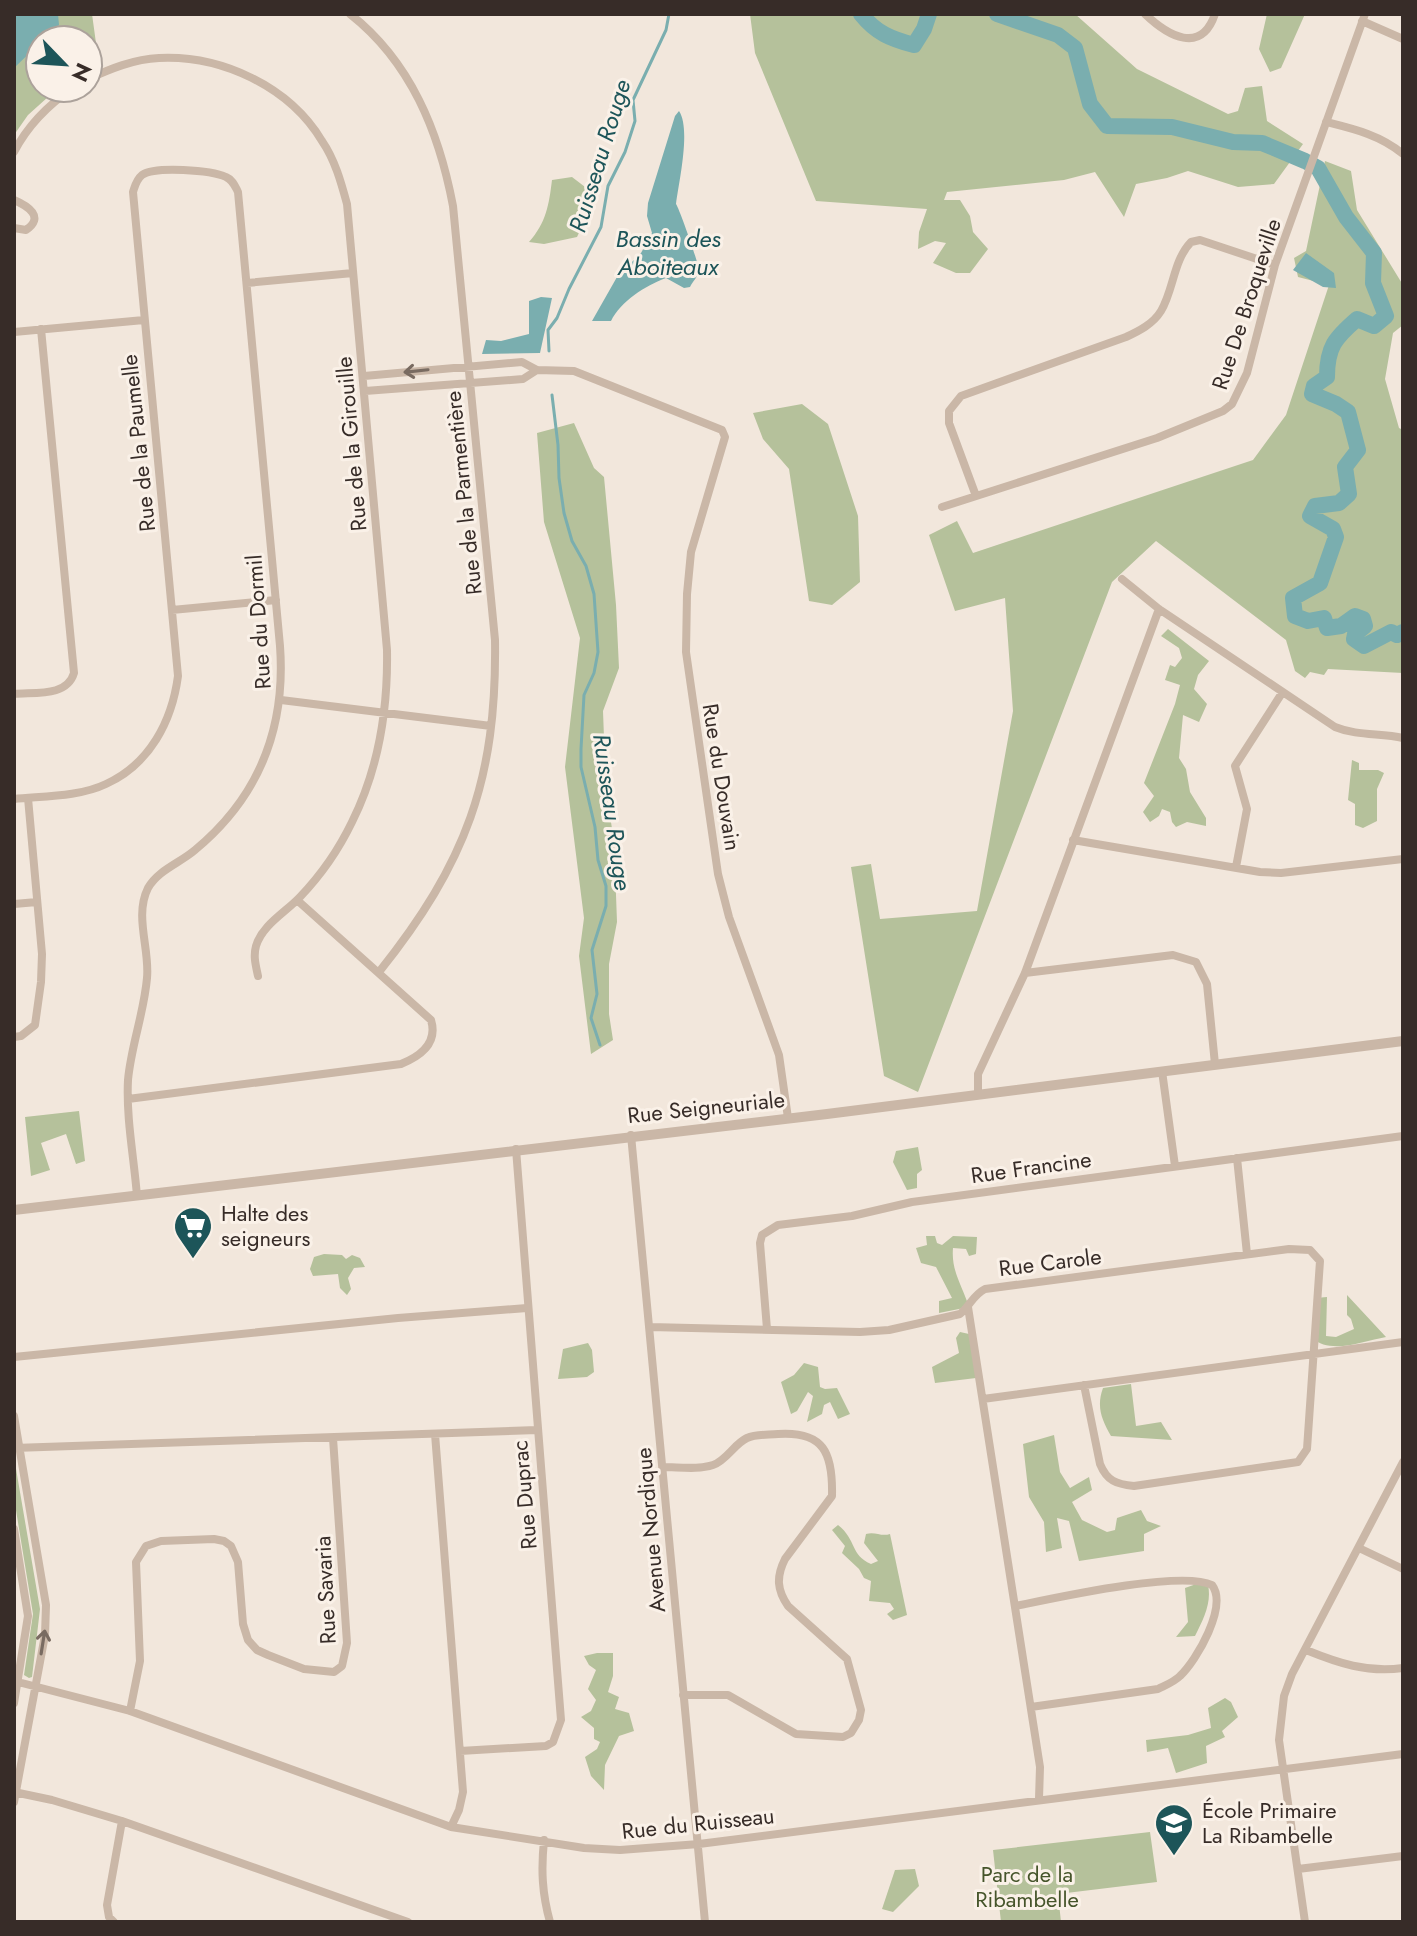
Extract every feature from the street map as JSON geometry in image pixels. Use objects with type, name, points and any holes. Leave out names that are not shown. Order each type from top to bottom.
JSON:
[{"type":"street","name":"Rue de la Parmentière","points":[[350,14],[392,57],[413,87],[445,166],[453,206],[495,640],[496,686],[482,784],[457,853],[433,899],[379,972]]},
{"type":"street","points":[[1145,14],[1169,33],[1193,39],[1201,38],[1207,32],[1215,14]]},
{"type":"street","points":[[1363,18],[1403,39]]},
{"type":"street","name":"Rue De Broqueville","points":[[942,507],[1157,438],[1223,411],[1232,404],[1247,373],[1275,265],[1363,18]]},
{"type":"street","name":"Rue de la Girouille","points":[[104,73],[129,63],[158,58],[191,59],[248,75],[280,95],[304,116],[338,172],[347,204],[364,376],[388,688],[373,769],[352,823],[323,869],[260,936],[254,957],[258,976]]},
{"type":"street","points":[[14,152],[40,115],[53,104]]},
{"type":"street","points":[[1326,122],[1360,130],[1387,141],[1403,154]]},
{"type":"street","name":"Rue de la Paumelle","points":[[14,799],[81,792],[105,785],[128,771],[160,735],[169,717],[178,676],[133,192],[136,182],[144,173],[181,170],[210,173],[226,177],[234,183],[238,192],[247,283]]},
{"type":"street","points":[[14,200],[34,211],[35,219],[33,226],[26,230],[14,228]]},
{"type":"street","points":[[976,496],[949,423],[949,411],[961,396],[1142,329],[1162,310],[1180,257],[1191,242],[1200,240],[1275,265]]},
{"type":"street","points":[[247,283],[353,273]]},
{"type":"street","name":"Rue du Dormil","points":[[137,1196],[128,1099],[135,1034],[147,979],[143,899],[160,873],[192,853],[221,827],[239,805],[265,758],[281,700],[276,600],[247,283]]},
{"type":"street","points":[[14,332],[144,320]]},
{"type":"street","points":[[14,694],[67,687],[74,673],[41,329]]},
{"type":"street","points":[[364,376],[522,362],[537,370],[523,379],[365,391]]},
{"type":"street","name":"Rue du Douvain","points":[[537,370],[574,371],[722,430],[725,437],[691,552],[686,652],[718,874],[729,917],[779,1055],[788,1118]]},
{"type":"street","points":[[1122,579],[1159,609],[1335,727],[1349,733],[1403,738]]},
{"type":"street","points":[[172,610],[276,600]]},
{"type":"street","points":[[978,1095],[978,1074],[1025,973],[1159,609]]},
{"type":"street","points":[[1236,867],[1247,809],[1235,766],[1282,693]]},
{"type":"street","points":[[281,700],[491,726]]},
{"type":"street","points":[[14,1037],[30,1031],[37,1016],[42,954],[28,798]]},
{"type":"street","points":[[1073,840],[1281,873],[1403,859]]},
{"type":"street","points":[[128,1099],[401,1064],[416,1058],[431,1040],[431,1020],[297,900]]},
{"type":"street","points":[[14,904],[37,902]]},
{"type":"street","points":[[1025,973],[1173,955],[1196,962],[1207,984],[1215,1064]]},
{"type":"street","name":"Rue Seigneuriale","points":[[14,1210],[1403,1041]]},
{"type":"street","points":[[1162,1071],[1175,1166]]},
{"type":"street","name":"Avenue Nordique","points":[[631,1135],[705,1922]]},
{"type":"street","name":"Rue Francine","points":[[767,1329],[759,1254],[762,1235],[769,1228],[852,1216],[912,1202],[1403,1136]]},
{"type":"street","name":"Rue Duprac","points":[[460,1751],[546,1746],[553,1742],[561,1720],[516,1149]]},
{"type":"street","points":[[1237,1158],[1247,1254]]},
{"type":"street","name":"Rue Carole","points":[[650,1327],[889,1330],[951,1318],[968,1307],[977,1293],[985,1289],[1299,1248],[1315,1253],[1320,1261],[1314,1354]]},
{"type":"street","points":[[968,1307],[1040,1767],[1039,1799]]},
{"type":"street","points":[[14,1357],[527,1308]]},
{"type":"street","points":[[983,1399],[1403,1342]]},
{"type":"street","points":[[1084,1385],[1105,1475],[1122,1485],[1169,1482],[1290,1464],[1304,1456],[1314,1354]]},
{"type":"street","points":[[14,1416],[16,1447],[46,1605],[45,1635],[15,1796],[52,1800],[122,1821],[408,1922]]},
{"type":"street","points":[[16,1447],[537,1430]]},
{"type":"street","points":[[663,1467],[714,1464],[744,1439],[755,1436],[796,1433],[819,1441],[825,1450],[832,1496],[785,1559],[778,1584],[788,1606],[847,1659],[861,1710],[856,1726],[843,1737],[806,1736],[787,1731],[728,1695],[683,1695]]},
{"type":"street","points":[[435,1434],[463,1792],[451,1827]]},
{"type":"street","name":"Rue Savaria","points":[[130,1711],[140,1661],[136,1562],[146,1546],[161,1541],[224,1541],[231,1546],[238,1562],[243,1624],[248,1640],[257,1650],[304,1669],[334,1672],[342,1666],[347,1643],[333,1438]]},
{"type":"street","points":[[1305,1922],[1279,1740],[1279,1718],[1284,1696],[1306,1650],[1403,1462]]},
{"type":"street","points":[[14,1529],[28,1616],[14,1703]]},
{"type":"street","points":[[1359,1548],[1403,1569]]},
{"type":"street","points":[[1016,1606],[1110,1588],[1197,1580],[1212,1585],[1218,1597],[1214,1618],[1196,1655],[1171,1684],[1158,1689],[1031,1707]]},
{"type":"street","points":[[1306,1650],[1339,1664],[1366,1670],[1403,1668]]},
{"type":"street","name":"Rue du Ruisseau","points":[[18,1682],[130,1711],[451,1827],[584,1848],[620,1850],[699,1844],[1403,1754]]},
{"type":"street","points":[[114,1922],[109,1917],[107,1905],[122,1821]]},
{"type":"street","points":[[544,1840],[542,1894],[550,1922]]},
{"type":"street","points":[[1298,1869],[1403,1856]]},
{"type":"green space","points":[[14,14],[92,14],[93,24],[24,24],[24,104],[40,104],[14,135]]},
{"type":"green space","points":[[750,14],[1075,14],[1137,69],[1228,114],[1238,111],[1245,88],[1262,86],[1267,121],[1303,144],[1274,184],[1238,187],[1188,171],[1136,184],[1124,217],[1095,172],[1064,180],[947,192],[944,200],[960,200],[970,216],[973,232],[988,249],[970,273],[956,273],[933,263],[946,243],[935,241],[918,249],[919,232],[927,209],[816,201],[755,53]]},
{"type":"green space","points":[[1267,14],[1305,14],[1281,68],[1270,72],[1259,49]]},
{"type":"green space","points":[[1325,161],[1351,171],[1357,210],[1403,285],[1403,325],[1393,333],[1385,379],[1399,428],[1403,430],[1403,673],[1328,669],[1324,675],[1310,672],[1305,678],[1295,671],[1286,640],[1156,541],[1112,582],[918,1092],[884,1076],[851,867],[871,864],[880,919],[977,911],[1013,711],[1005,598],[955,611],[929,535],[957,521],[973,553],[1253,460],[1286,415],[1329,285],[1298,277],[1294,258],[1306,251]]},
{"type":"green space","points":[[572,177],[589,190],[586,218],[577,237],[544,244],[529,242],[546,213],[552,180]]},
{"type":"green space","points":[[802,404],[828,424],[858,516],[860,582],[832,605],[809,601],[789,469],[763,439],[753,413]]},
{"type":"green space","points":[[574,423],[594,468],[604,477],[619,668],[603,711],[617,922],[609,964],[609,1014],[613,1040],[591,1054],[579,956],[584,918],[565,767],[580,638],[544,522],[537,433]]},
{"type":"green space","points":[[1168,629],[1209,661],[1198,675],[1194,689],[1207,704],[1199,722],[1183,715],[1179,758],[1186,769],[1190,792],[1206,818],[1206,826],[1187,822],[1176,827],[1170,812],[1162,809],[1159,816],[1150,822],[1143,812],[1154,796],[1144,783],[1180,685],[1165,680],[1170,665],[1175,667],[1182,658],[1179,648],[1161,636]]},
{"type":"green space","points":[[1352,760],[1359,763],[1359,770],[1384,773],[1377,789],[1377,821],[1363,828],[1355,825],[1355,804],[1348,800]]},
{"type":"green space","points":[[79,1111],[85,1161],[76,1164],[66,1134],[41,1143],[50,1170],[31,1176],[25,1117]]},
{"type":"green space","points":[[918,1147],[922,1170],[917,1174],[917,1188],[907,1190],[893,1162],[896,1151]]},
{"type":"green space","points":[[926,1236],[935,1236],[937,1243],[942,1245],[953,1236],[977,1237],[976,1254],[969,1256],[966,1249],[953,1248],[955,1271],[969,1307],[939,1313],[939,1301],[952,1298],[936,1267],[921,1263],[916,1248],[927,1245]]},
{"type":"green space","points":[[342,1255],[346,1259],[352,1255],[360,1258],[365,1267],[354,1268],[348,1278],[351,1289],[347,1295],[340,1288],[338,1274],[313,1276],[310,1269],[314,1257]]},
{"type":"green space","points":[[1347,1295],[1386,1337],[1338,1346],[1328,1346],[1312,1338],[1316,1298],[1327,1297],[1326,1336],[1336,1337],[1354,1329],[1347,1315]]},
{"type":"green space","points":[[960,1332],[969,1334],[976,1378],[935,1383],[932,1367],[959,1353],[956,1338]]},
{"type":"green space","points":[[588,1343],[592,1350],[594,1372],[587,1377],[558,1379],[563,1349]]},
{"type":"green space","points":[[804,1363],[818,1367],[820,1387],[837,1388],[850,1414],[838,1419],[830,1402],[824,1405],[822,1414],[807,1422],[813,1396],[808,1392],[797,1411],[791,1414],[781,1382],[794,1375]]},
{"type":"green space","points":[[1131,1384],[1136,1426],[1161,1422],[1172,1440],[1111,1436],[1101,1413],[1103,1388]]},
{"type":"green space","points":[[1054,1435],[1060,1472],[1070,1488],[1089,1477],[1092,1490],[1072,1502],[1082,1520],[1107,1532],[1115,1530],[1117,1518],[1141,1510],[1147,1521],[1161,1526],[1144,1534],[1144,1551],[1079,1561],[1069,1521],[1057,1518],[1062,1548],[1046,1552],[1044,1522],[1029,1497],[1023,1444]]},
{"type":"green space","points":[[14,1457],[40,1609],[32,1677],[29,1678],[24,1675],[33,1614],[14,1498]]},
{"type":"green space","points":[[838,1525],[856,1552],[871,1564],[878,1561],[864,1543],[866,1534],[890,1534],[907,1615],[893,1620],[887,1614],[894,1609],[890,1603],[869,1601],[871,1581],[864,1578],[842,1553],[845,1546],[832,1530]]},
{"type":"green space","points":[[1199,1583],[1208,1585],[1209,1592],[1204,1618],[1195,1636],[1176,1637],[1188,1622],[1185,1588]]},
{"type":"green space","points":[[613,1653],[613,1676],[608,1692],[619,1697],[615,1709],[629,1713],[634,1731],[619,1736],[605,1765],[604,1790],[591,1776],[585,1757],[597,1749],[600,1742],[594,1739],[594,1728],[581,1717],[591,1711],[596,1700],[588,1689],[596,1670],[584,1656]]},
{"type":"green space","points":[[1225,1698],[1231,1702],[1238,1717],[1222,1731],[1225,1737],[1206,1746],[1207,1763],[1176,1773],[1168,1748],[1147,1752],[1146,1740],[1188,1735],[1211,1728],[1208,1708]]},
{"type":"green space","name":"Parc de la Ribambelle","points":[[1150,1832],[1157,1882],[1058,1894],[1061,1922],[1001,1922],[993,1850]]},
{"type":"green space","points":[[915,1869],[919,1886],[893,1912],[882,1909],[895,1870]]},
{"type":"water","points":[[14,14],[58,14],[59,24],[24,24],[24,58],[14,68]]},
{"type":"water","name":"Bassin des Aboiteaux","points":[[679,111],[684,142],[676,204],[696,258],[698,275],[690,287],[684,288],[666,278],[658,281],[627,301],[611,321],[592,321],[617,277],[641,253],[652,233],[647,216],[648,203]]},
{"type":"water","points":[[1306,253],[1334,273],[1336,288],[1323,287],[1293,270]]},
{"type":"water","points":[[541,297],[552,298],[540,353],[482,354],[486,340],[501,341],[529,334],[529,301]]},
{"type":"waterway","name":"Ruisseau Rouge","points":[[549,351],[548,330],[557,318],[601,227],[608,186],[625,152],[635,121],[633,100],[666,30],[669,14]]},
{"type":"waterway","points":[[861,14],[884,34],[914,45],[929,14]]},
{"type":"waterway","points":[[997,14],[1058,35],[1075,48],[1090,104],[1107,126],[1172,127],[1233,142],[1262,143],[1318,168],[1346,217],[1374,253],[1373,283],[1386,316],[1374,326],[1357,319],[1343,332],[1331,350],[1327,377],[1314,386],[1312,394],[1348,412],[1358,450],[1345,467],[1349,494],[1339,503],[1315,506],[1310,516],[1333,529],[1336,537],[1320,583],[1293,598],[1295,616],[1308,621],[1324,618],[1327,628],[1341,626],[1355,616],[1363,619],[1365,626],[1355,634],[1354,639],[1364,646],[1391,632],[1397,635],[1403,632]]},
{"type":"waterway","name":"Ruisseau Rouge","points":[[552,395],[564,513],[594,594],[598,652],[594,673],[584,695],[581,767],[595,827],[598,860],[606,886],[606,906],[592,950],[597,994],[591,1018],[600,1045]]},
{"type":"place","name":"Halte des seigneurs","points":[[193,1260]]},
{"type":"place","name":"École Primaire La Ribambelle","points":[[1174,1857]]}]
